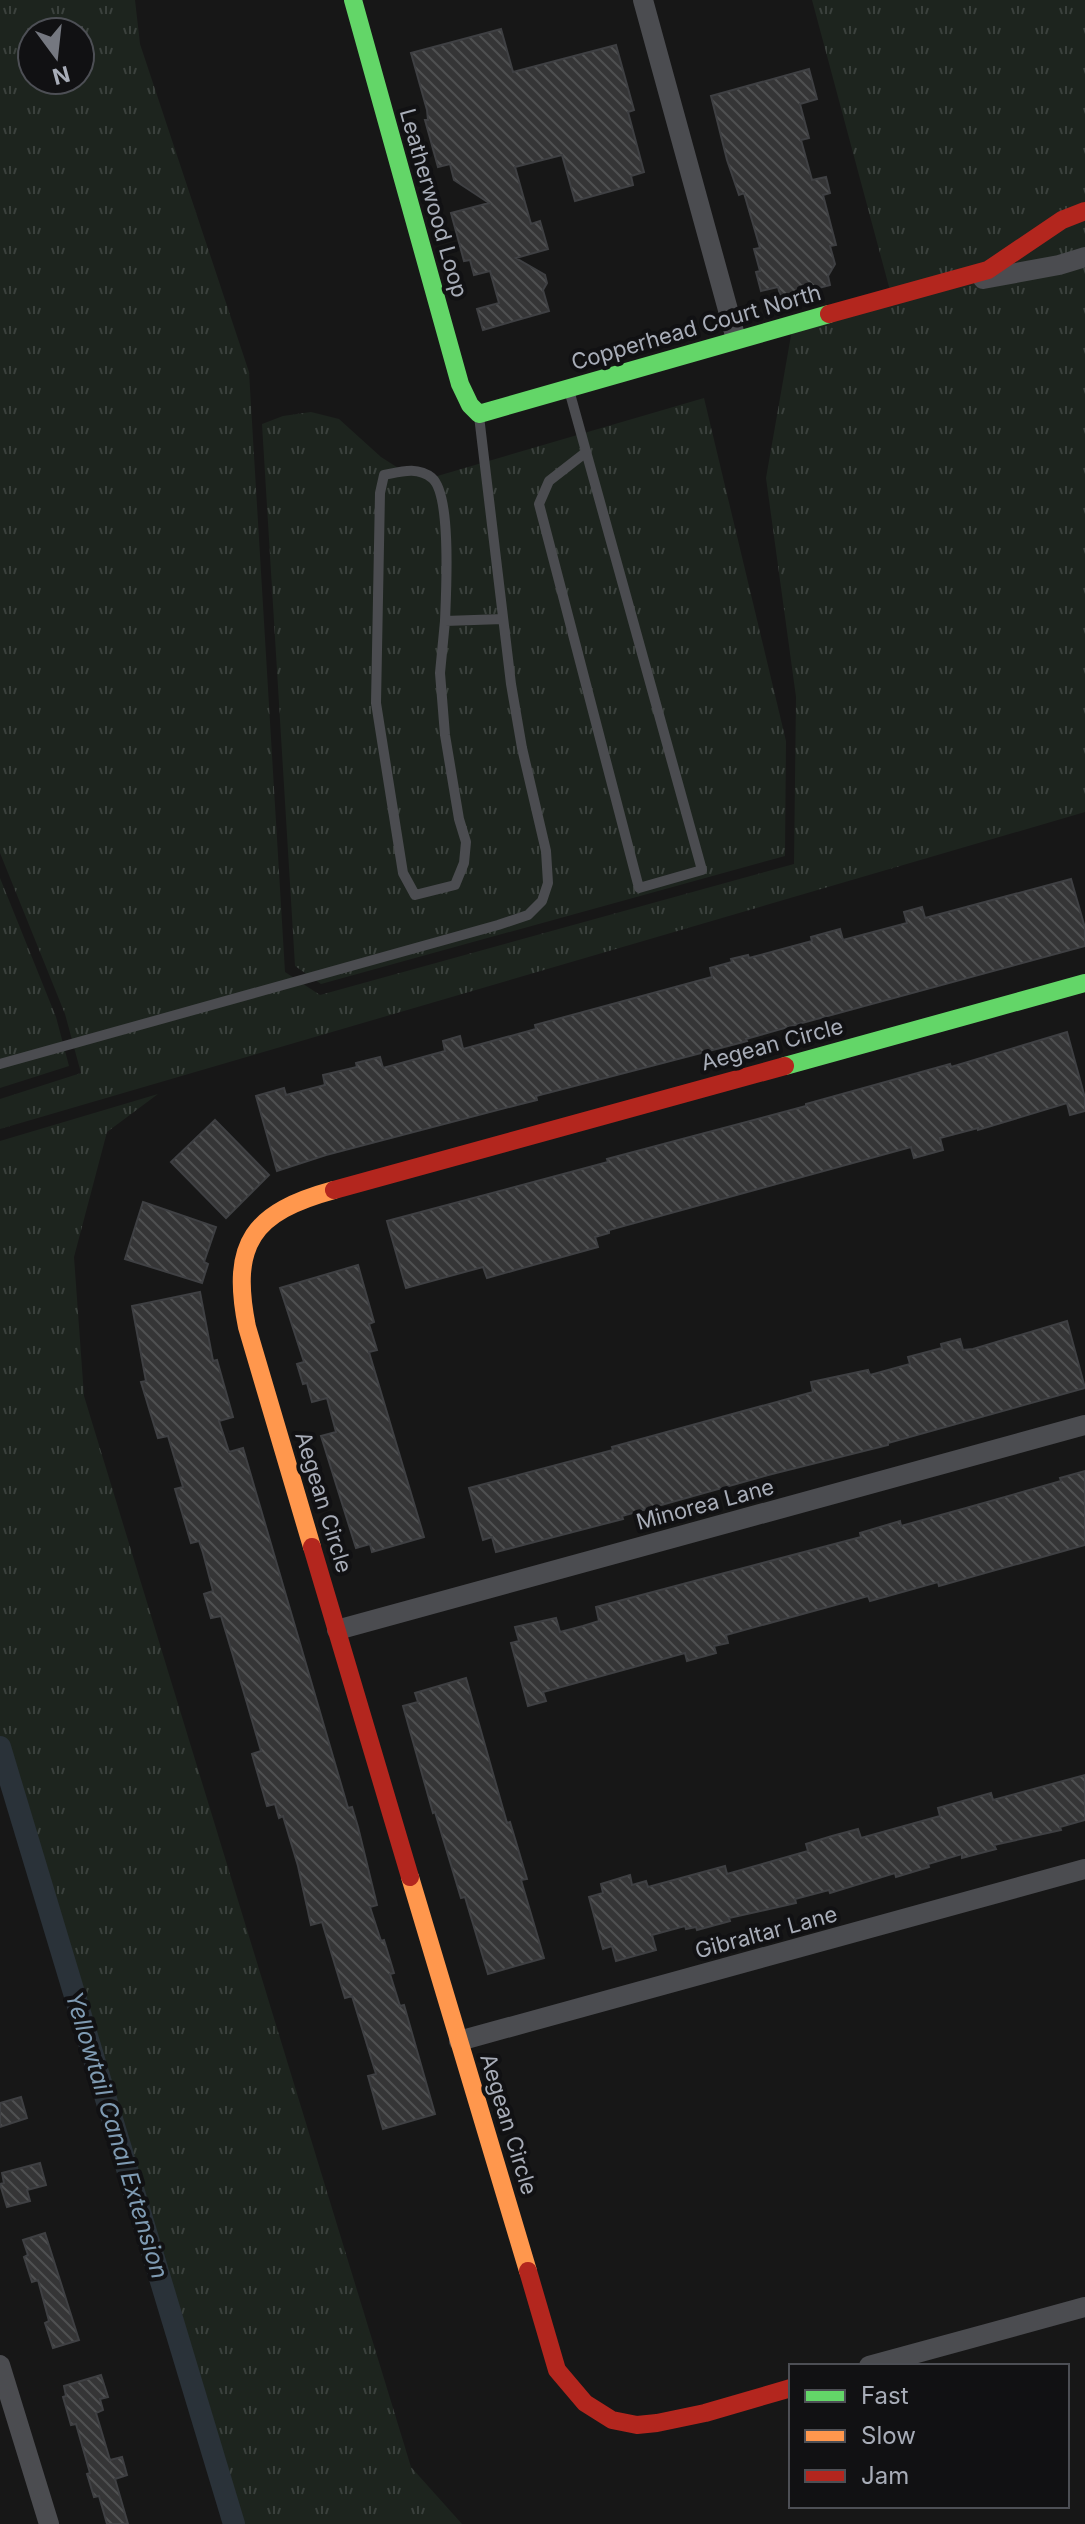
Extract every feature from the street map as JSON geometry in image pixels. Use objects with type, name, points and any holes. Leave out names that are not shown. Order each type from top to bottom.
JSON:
[{"type":"street","name":"Leatherwood Loop","points":[[353,0],[460,384],[470,405],[479,414]]},
{"type":"street","points":[[643,0],[736,339]]},
{"type":"street","name":"Copperhead Court North","points":[[479,414],[988,270],[1062,220],[1085,211]]},
{"type":"street","name":"Copperhead Court North","points":[[928,288],[1059,265],[1085,257]]},
{"type":"street","name":"Aegean Circle","points":[[789,2389],[648,2425],[623,2424],[572,2394],[557,2370],[247,1327],[240,1293],[243,1264],[253,1235],[280,1212],[305,1198],[1085,983]]},
{"type":"street","name":"Minorea Lane","points":[[337,1630],[1085,1425]]},
{"type":"street","name":"Gibraltar Lane","points":[[459,2041],[1085,1869]]},
{"type":"street","points":[[876,2364],[1085,2307]]},
{"type":"street","points":[[0,2365],[49,2524]]},
{"type":"lane","points":[[569,388],[702,870],[639,888],[539,504],[549,481],[585,453]]},
{"type":"lane","points":[[0,1064],[528,915],[542,901],[548,883],[546,851],[522,748],[479,414]]},
{"type":"lane","points":[[410,469],[432,479],[441,494],[447,555],[445,621],[440,673],[457,805],[466,842],[464,863],[455,885],[415,895],[403,873],[376,703],[380,493],[384,475],[410,469]]},
{"type":"lane","points":[[445,621],[503,619]]},
{"type":"green space","points":[[0,0],[135,0],[140,44],[249,372],[285,972],[320,995],[794,864],[796,697],[766,478],[793,324],[892,298],[812,0],[1085,0],[1085,812],[0,1129],[0,1099],[81,1073],[65,1014],[0,853]]},
{"type":"green space","points":[[704,398],[786,741],[785,856],[321,984],[295,966],[262,424],[283,416],[311,412],[339,419],[381,457],[406,473],[434,477]]},
{"type":"green space","points":[[0,878],[56,1017],[69,1066],[0,1088]]},
{"type":"green space","points":[[158,1094],[107,1132],[74,1257],[84,1396],[411,2467],[462,2524],[227,2524],[0,1772],[0,1141]]},
{"type":"building","points":[[501,29],[513,72],[616,45],[634,110],[628,112],[644,172],[631,176],[633,185],[575,201],[562,155],[515,167],[531,224],[540,221],[548,249],[516,258],[545,275],[547,283],[543,290],[549,311],[483,330],[477,309],[499,303],[490,271],[474,275],[470,260],[464,261],[451,213],[489,203],[454,180],[450,164],[438,167],[425,120],[428,120],[427,110],[411,53]]},
{"type":"building","points":[[809,69],[817,99],[800,104],[809,138],[801,140],[812,180],[826,177],[830,193],[823,195],[836,245],[830,246],[835,264],[828,276],[830,285],[781,298],[778,287],[761,291],[754,249],[760,248],[744,193],[739,195],[727,160],[711,96]]},
{"type":"building","points":[[1071,879],[1085,928],[1085,946],[802,1023],[747,1041],[536,1096],[537,1100],[326,1155],[277,1171],[256,1096],[284,1088],[286,1095],[325,1085],[323,1075],[357,1067],[356,1063],[380,1057],[383,1068],[445,1051],[443,1041],[460,1036],[463,1049],[536,1029],[535,1025],[712,977],[710,968],[732,962],[731,959],[748,955],[749,958],[812,941],[811,937],[840,929],[843,940],[907,923],[904,912],[922,907],[925,918]]},
{"type":"building","points":[[1067,1032],[1085,1098],[1085,1111],[1070,1115],[1067,1103],[940,1138],[943,1150],[914,1158],[911,1147],[609,1230],[609,1233],[595,1237],[598,1247],[487,1278],[483,1267],[406,1288],[387,1221],[608,1162],[607,1159],[950,1064],[951,1067]]},
{"type":"building","points":[[215,1120],[269,1175],[226,1218],[171,1162]]},
{"type":"building","points":[[143,1202],[216,1227],[204,1262],[208,1264],[202,1283],[125,1259]]},
{"type":"building","points":[[358,1265],[374,1322],[369,1324],[377,1350],[369,1352],[424,1537],[372,1552],[370,1544],[356,1548],[321,1436],[336,1432],[327,1398],[312,1402],[307,1383],[303,1384],[297,1364],[304,1362],[280,1288]]},
{"type":"building","points":[[200,1292],[213,1361],[217,1360],[233,1417],[219,1421],[229,1452],[243,1448],[348,1808],[352,1807],[358,1827],[377,1905],[370,1907],[381,1941],[384,1940],[394,1973],[390,1974],[400,2006],[404,2005],[435,2114],[383,2129],[368,2076],[376,2074],[352,1996],[345,1998],[322,1922],[311,1925],[283,1816],[279,1818],[275,1804],[267,1806],[252,1754],[261,1751],[234,1659],[221,1616],[211,1618],[204,1594],[213,1591],[203,1553],[199,1541],[191,1543],[175,1489],[183,1487],[168,1436],[158,1438],[141,1382],[146,1381],[132,1306]]},
{"type":"building","points":[[1067,1321],[1085,1388],[496,1552],[492,1537],[483,1540],[469,1488],[813,1392],[811,1382],[868,1370],[870,1375],[910,1364],[908,1357],[942,1348],[941,1344],[960,1339],[963,1350],[973,1349]]},
{"type":"building","points":[[1085,1471],[1085,1545],[939,1586],[938,1582],[870,1601],[868,1596],[726,1635],[728,1643],[714,1646],[716,1653],[687,1661],[685,1653],[543,1692],[546,1701],[528,1706],[511,1643],[519,1641],[515,1627],[556,1618],[560,1632],[583,1626],[599,1621],[596,1607],[861,1537],[860,1533],[900,1521],[901,1526],[966,1508],[1061,1481],[1060,1478]]},
{"type":"building","points":[[466,1678],[507,1823],[510,1822],[527,1879],[521,1880],[544,1958],[488,1974],[465,1897],[461,1898],[433,1813],[403,1706],[418,1702],[415,1693]]},
{"type":"building","points":[[1085,1775],[1085,1820],[1060,1827],[1061,1830],[994,1845],[996,1849],[962,1858],[962,1854],[896,1877],[895,1873],[830,1893],[829,1890],[795,1899],[796,1903],[729,1918],[730,1921],[697,1930],[696,1927],[686,1929],[685,1926],[652,1935],[656,1950],[616,1961],[612,1946],[603,1949],[589,1897],[603,1893],[601,1884],[630,1875],[632,1885],[646,1881],[648,1887],[725,1866],[727,1874],[808,1851],[806,1844],[832,1836],[858,1829],[861,1838],[940,1816],[938,1808],[991,1793],[993,1800]]},
{"type":"building","points":[[21,2097],[27,2118],[0,2127],[0,2103]]},
{"type":"building","points":[[40,2163],[46,2185],[27,2190],[30,2201],[7,2207],[0,2184],[4,2183],[2,2173]]},
{"type":"building","points":[[45,2233],[79,2340],[53,2348],[45,2323],[49,2321],[38,2280],[32,2282],[24,2257],[28,2255],[23,2240]]},
{"type":"building","points":[[101,2375],[108,2397],[100,2399],[103,2410],[96,2413],[110,2460],[122,2457],[127,2475],[115,2479],[128,2524],[107,2524],[99,2496],[94,2497],[76,2424],[71,2425],[63,2397],[66,2396],[64,2386]]},
{"type":"waterway","name":"Yellowtail Canal Extension","points":[[0,1747],[234,2524]]},
{"type":"traffic: fast","points":[[353,0],[460,384],[470,405],[479,414],[829,314]]},
{"type":"traffic: fast","points":[[785,1066],[1085,983]]},
{"type":"traffic: slow","points":[[312,1547],[247,1327],[242,1273],[254,1235],[266,1221],[284,1209],[334,1190]]},
{"type":"traffic: slow","points":[[410,1877],[528,2271]]},
{"type":"traffic: jam","points":[[829,314],[988,270],[1062,220],[1085,211]]},
{"type":"traffic: jam","points":[[334,1190],[785,1066]]},
{"type":"traffic: jam","points":[[312,1547],[410,1877]]},
{"type":"traffic: jam","points":[[528,2271],[557,2370],[585,2403],[612,2420],[637,2425],[657,2423],[705,2413],[789,2389]]}]
